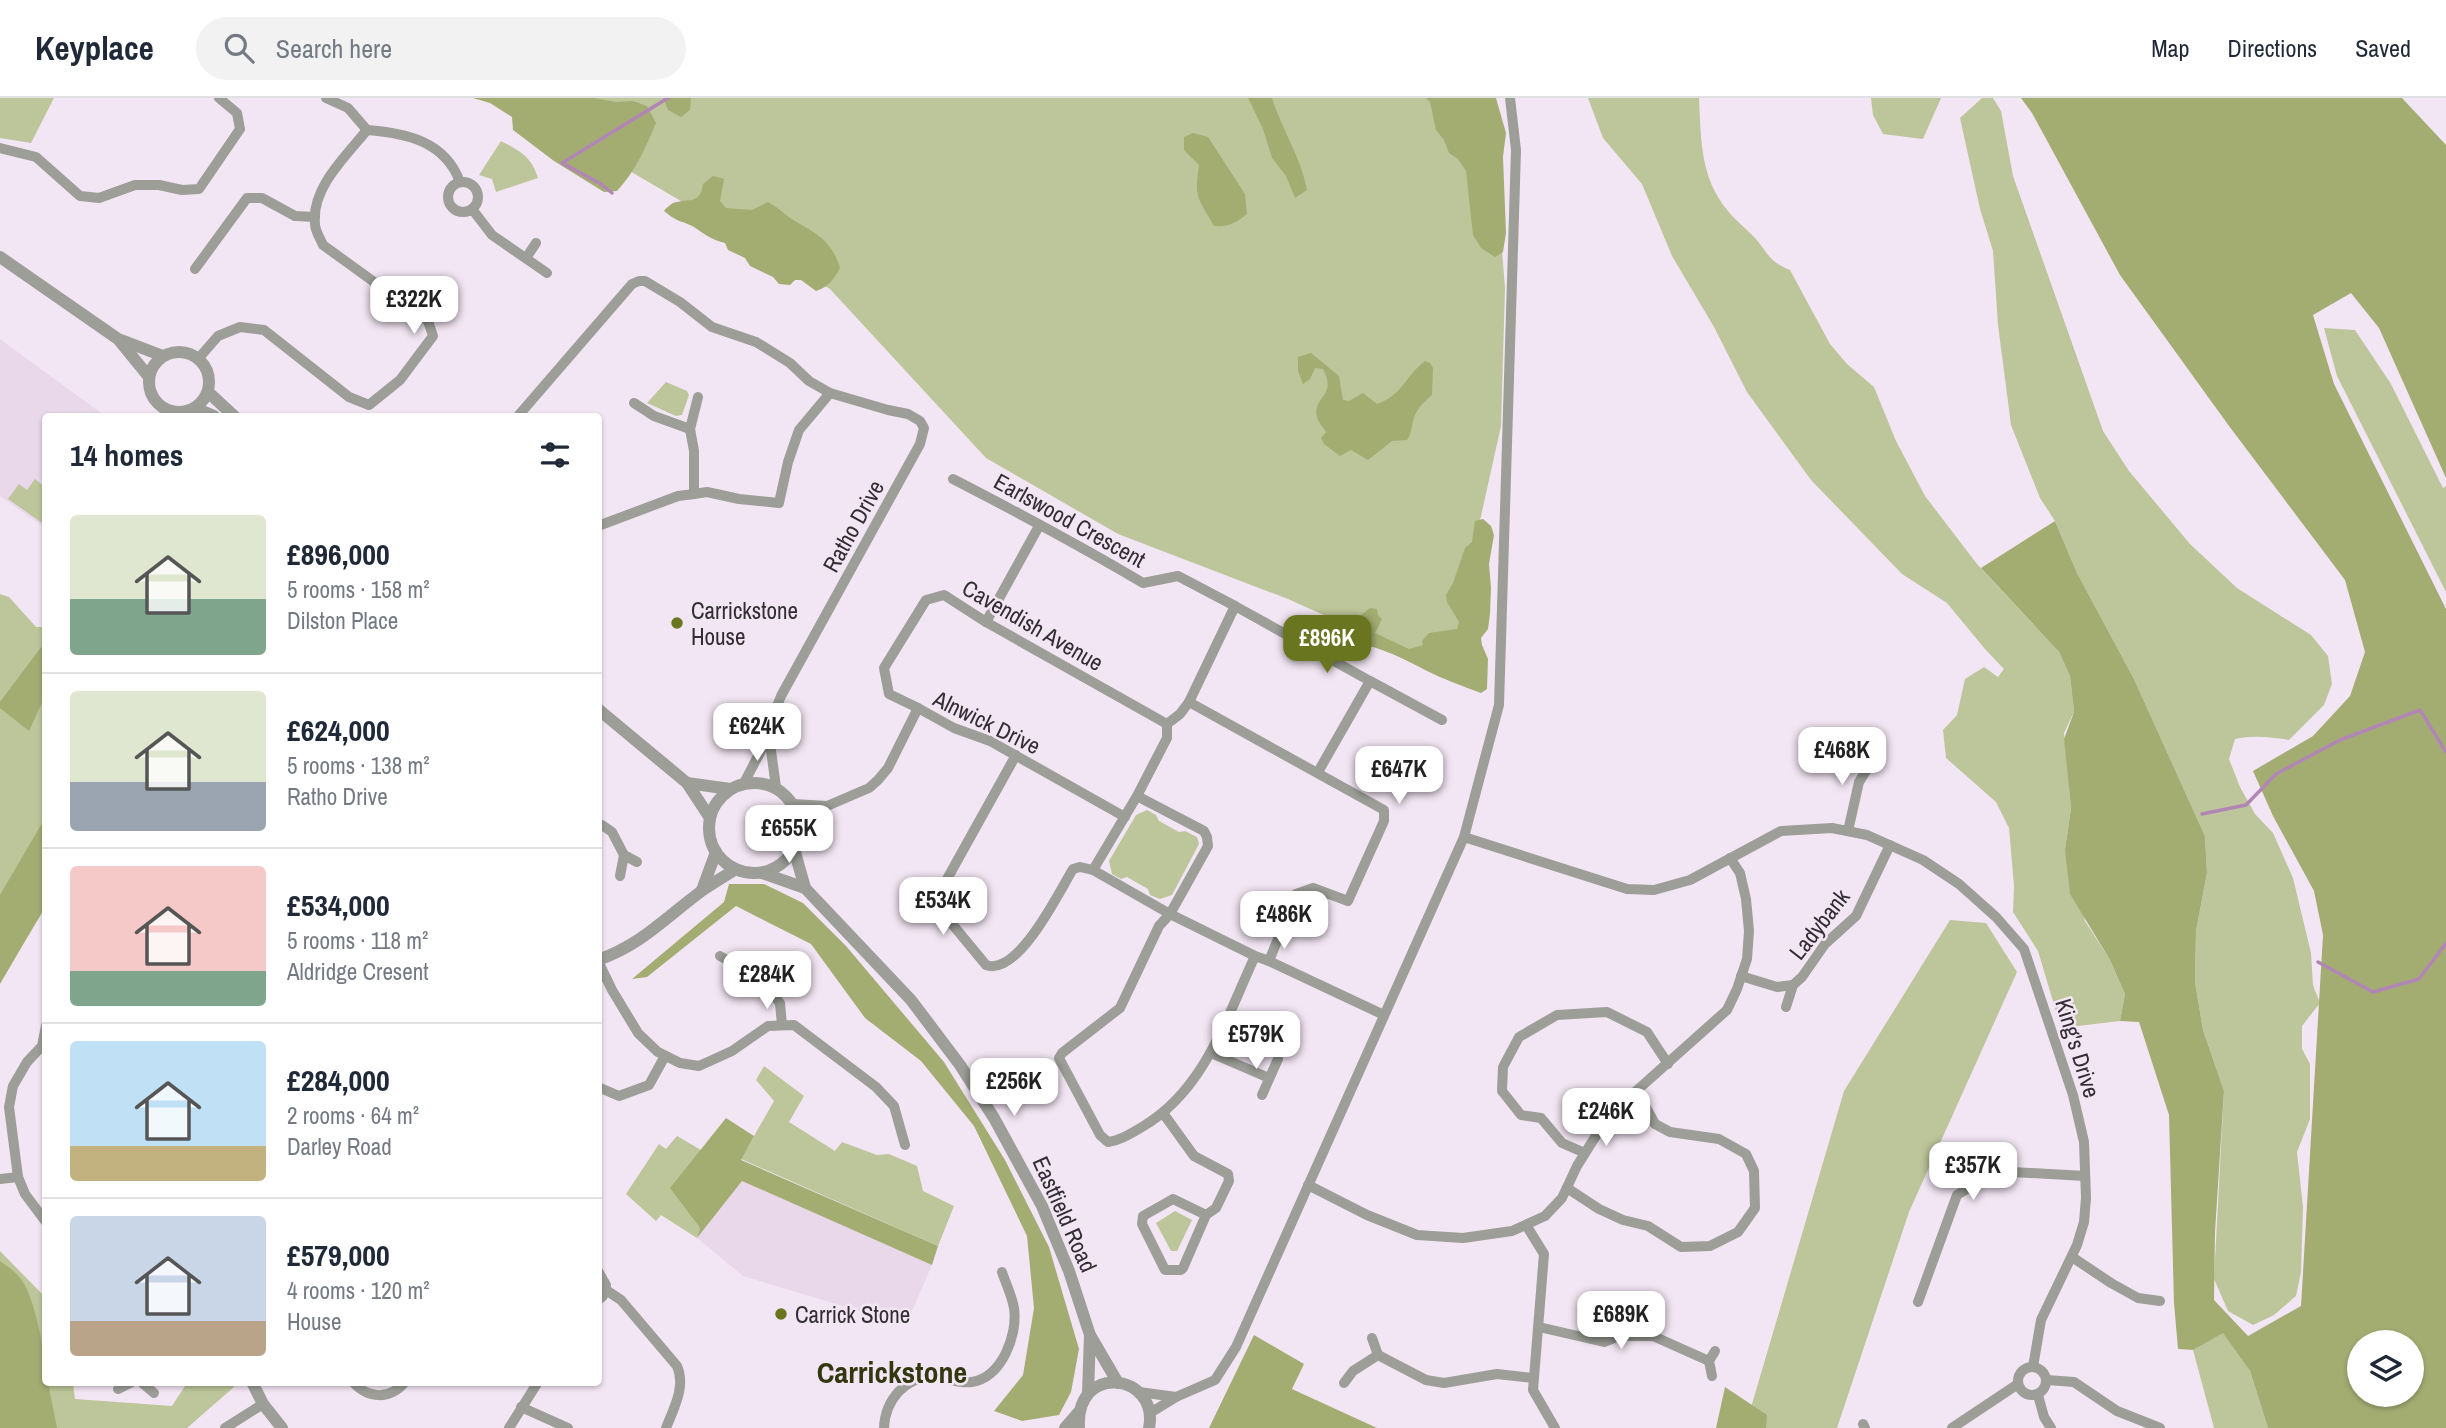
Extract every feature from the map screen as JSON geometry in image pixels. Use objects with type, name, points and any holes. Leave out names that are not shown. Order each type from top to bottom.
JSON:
[{"type":"street","points":[[0,148],[36,157],[80,196],[99,198],[135,185],[159,185],[182,190],[200,189],[240,129],[237,113],[219,98]]},
{"type":"street","points":[[326,98],[348,108],[367,130],[398,132],[423,140],[443,153],[460,182]]},
{"type":"street","points":[[1150,1413],[1176,1397],[1214,1380],[1236,1347],[1464,837],[1499,705],[1516,150],[1510,98]]},
{"type":"street","points":[[198,359],[218,336],[240,327],[264,330],[349,397],[369,405],[400,380],[433,336],[428,321],[323,245],[315,228],[315,208],[326,182],[367,130]]},
{"type":"street","points":[[460,182],[470,183],[477,191],[478,201],[472,209],[463,212],[455,210],[449,203],[448,194],[452,187],[460,182]]},
{"type":"street","points":[[195,269],[247,198],[262,198],[295,216],[315,217]]},
{"type":"street","points":[[472,209],[492,235],[547,274]]},
{"type":"street","points":[[526,258],[536,243]]},
{"type":"street","points":[[0,257],[118,339],[163,356]]},
{"type":"street","name":"Ratho Drive","points":[[521,413],[632,284],[645,281],[680,302],[712,327],[756,342],[830,393],[908,414],[920,421],[924,428],[920,444],[782,696],[769,735],[744,783]]},
{"type":"street","points":[[118,339],[149,377]]},
{"type":"street","points":[[188,353],[198,359],[207,371],[208,391],[195,408],[187,412],[169,411],[160,407],[151,396],[149,377],[157,361],[163,356],[188,353]]},
{"type":"street","points":[[208,391],[231,413]]},
{"type":"street","points":[[602,524],[678,496],[707,492],[779,503],[799,430],[830,393]]},
{"type":"street","points":[[694,494],[691,429],[698,397]]},
{"type":"street","points":[[634,403],[654,416],[691,429]]},
{"type":"street","points":[[195,408],[208,413]]},
{"type":"street","name":"Earlswood Crescent","points":[[953,479],[1075,543],[1143,583],[1178,576],[1442,720]]},
{"type":"street","points":[[986,622],[1039,526]]},
{"type":"street","name":"Cavendish Avenue","points":[[918,708],[889,694],[884,668],[926,600],[944,595],[986,622],[1167,724]]},
{"type":"street","points":[[1093,870],[1137,796],[1167,738],[1167,724],[1180,714],[1189,702],[1235,606]]},
{"type":"street","points":[[1318,772],[1370,681]]},
{"type":"street","points":[[1189,702],[1384,810],[1384,821],[1348,901],[1313,888],[1296,894],[1269,961]]},
{"type":"street","name":"Alnwick Drive","points":[[827,806],[869,788],[878,780],[888,768],[918,708],[954,728],[990,741],[1125,817]]},
{"type":"street","points":[[602,712],[687,783],[710,818]]},
{"type":"street","name":"Ratho Drive","points":[[769,735],[776,787]]},
{"type":"street","points":[[1016,755],[937,897],[939,907],[986,965],[993,968],[1003,965],[1030,941],[1073,869],[1080,867],[1093,870],[1170,914],[1255,956],[1384,1015]]},
{"type":"street","points":[[1848,831],[1859,782],[1874,758]]},
{"type":"street","points":[[1850,763],[1866,771]]},
{"type":"street","points":[[687,783],[730,789]]},
{"type":"street","points":[[744,783],[766,783],[776,787],[793,804],[799,822],[800,832],[794,849],[786,860],[762,873],[749,873],[724,862],[716,852],[709,830],[710,818],[721,796],[744,783]]},
{"type":"street","points":[[1137,796],[1204,831],[1208,846],[1170,914],[1159,926],[1120,1008],[1059,1058],[1100,1135],[1108,1142],[1118,1141],[1163,1113],[1188,1087],[1211,1053],[1255,956]]},
{"type":"street","points":[[793,804],[827,806]]},
{"type":"street","points":[[800,832],[827,806]]},
{"type":"street","points":[[602,825],[612,832],[624,855],[637,862]]},
{"type":"street","name":"King's Drive","points":[[1464,837],[1627,889],[1654,890],[1690,880],[1781,831],[1832,828],[1867,835],[1923,860],[1959,884],[1996,917],[2024,948],[2073,1094],[2084,1142],[2084,1222],[2072,1257],[2041,1320],[2033,1367]]},
{"type":"street","name":"Ladybank","points":[[1786,1007],[1793,985],[1802,977],[1825,944],[1856,916],[1890,845]]},
{"type":"street","name":"Eastfield Road","points":[[794,849],[805,888]]},
{"type":"street","points":[[702,890],[716,852]]},
{"type":"street","points":[[620,876],[624,855]]},
{"type":"street","points":[[1308,1185],[1367,1215],[1417,1235],[1463,1238],[1512,1231],[1545,1216],[1562,1198],[1602,1126],[1727,1010],[1747,959],[1749,931],[1740,873],[1730,859]]},
{"type":"street","points":[[602,959],[642,939],[702,890],[736,869]]},
{"type":"street","name":"Eastfield Road","points":[[762,873],[805,888],[911,1000],[981,1097],[1042,1206],[1069,1271],[1090,1335],[1118,1382]]},
{"type":"street","points":[[720,956],[761,979],[780,1003],[782,1026]]},
{"type":"street","points":[[602,969],[638,1033],[658,1052],[680,1063],[699,1066],[732,1051],[768,1026],[794,1025],[876,1087],[894,1106],[905,1144]]},
{"type":"street","name":"Ladybank","points":[[1741,976],[1777,987],[1793,985]]},
{"type":"street","points":[[1585,1153],[1562,1143],[1541,1118],[1521,1115],[1502,1091],[1503,1067],[1519,1037],[1557,1015],[1607,1012],[1647,1032],[1668,1064]]},
{"type":"street","points":[[42,1049],[27,1062],[13,1086],[9,1107],[18,1177],[25,1194],[42,1217]]},
{"type":"street","points":[[1211,1053],[1269,1078]]},
{"type":"street","points":[[602,1089],[619,1096],[649,1086],[665,1056]]},
{"type":"street","points":[[1262,1096],[1278,1059]]},
{"type":"street","points":[[1567,1188],[1599,1209],[1623,1220],[1648,1226],[1681,1247],[1710,1246],[1738,1232],[1755,1208],[1754,1171],[1746,1154],[1719,1139],[1670,1132],[1655,1124],[1637,1091]]},
{"type":"street","points":[[1163,1113],[1194,1156],[1229,1177],[1216,1208],[1206,1214],[1183,1268],[1165,1270],[1142,1224],[1143,1216],[1173,1199],[1206,1214]]},
{"type":"street","points":[[1918,1302],[1957,1195],[1975,1184],[2012,1172],[2085,1176]]},
{"type":"street","points":[[0,1179],[18,1177]]},
{"type":"street","points":[[1526,1225],[1544,1254],[1532,1390],[1555,1428]]},
{"type":"street","points":[[2072,1257],[2138,1298],[2160,1301]]},
{"type":"street","points":[[884,1428],[884,1414],[889,1404],[896,1393],[911,1382],[930,1377],[973,1382],[996,1368],[1012,1341],[1014,1310],[1002,1272]]},
{"type":"street","points":[[602,1276],[606,1290],[602,1295]]},
{"type":"street","points":[[606,1290],[630,1310],[677,1366],[682,1376],[666,1428]]},
{"type":"street","points":[[1539,1327],[1604,1342],[1619,1336],[1653,1336],[1709,1361]]},
{"type":"street","name":"Eastfield Road","points":[[1088,1393],[1090,1335]]},
{"type":"street","points":[[1372,1338],[1378,1354],[1426,1380],[1444,1383],[1497,1374],[1533,1378]]},
{"type":"street","points":[[1712,1376],[1709,1361],[1715,1351]]},
{"type":"street","points":[[1344,1384],[1353,1371],[1378,1354]]},
{"type":"street","points":[[1952,1428],[2018,1384],[2022,1372],[2033,1367],[2044,1372],[2047,1380],[2045,1389],[2038,1395],[2025,1394],[2018,1384]]},
{"type":"street","points":[[2047,1380],[2074,1381],[2117,1411],[2160,1428]]},
{"type":"street","points":[[1079,1428],[1078,1413],[1088,1393],[1103,1384],[1118,1382],[1131,1386],[1147,1403],[1150,1413],[1149,1428]]},
{"type":"street","points":[[118,1389],[124,1386]]},
{"type":"street","points":[[146,1386],[154,1393]]},
{"type":"street","points":[[254,1386],[282,1428]]},
{"type":"street","points":[[357,1386],[361,1391],[377,1397],[391,1394],[400,1386]]},
{"type":"street","points":[[509,1428],[535,1386]]},
{"type":"street","points":[[1139,1392],[1176,1397]]},
{"type":"street","points":[[2038,1395],[2044,1417],[2051,1428]]},
{"type":"street","points":[[225,1428],[264,1404]]},
{"type":"street","points":[[521,1408],[568,1428]]},
{"type":"street","points":[[1065,1428],[1078,1413]]},
{"type":"shaded area","points":[[0,339],[101,413],[42,413],[42,526],[0,496]]},
{"type":"shaded area","points":[[742,1181],[932,1265],[906,1325],[743,1276],[697,1238]]},
{"type":"green space","points":[[0,98],[54,98],[31,143],[0,138]]},
{"type":"green space","points":[[473,98],[594,98],[616,102],[633,101],[647,106],[656,123],[640,159],[623,184],[617,191],[604,192],[554,161],[513,130],[512,117],[490,103]]},
{"type":"green space","points":[[506,98],[1472,98],[1491,114],[1505,288],[1501,426],[1475,543],[1462,677],[1288,599],[1118,534],[986,458],[830,289]]},
{"type":"green space","points":[[663,98],[691,98],[690,110],[681,117],[668,110]]},
{"type":"green space","points":[[1248,98],[1272,98],[1307,190],[1295,198],[1286,176],[1272,158],[1263,129]]},
{"type":"green space","points":[[1426,98],[1496,98],[1506,133],[1503,157],[1506,233],[1503,252],[1495,257],[1481,248],[1473,235],[1466,171],[1458,159],[1449,153],[1436,130],[1430,102]]},
{"type":"green space","points":[[1588,98],[1699,98],[1704,158],[1707,172],[1719,198],[1773,261],[1790,270],[1830,344],[1847,364],[1874,387],[1896,441],[1925,496],[1977,564],[2059,652],[2070,676],[2074,712],[2064,733],[2071,808],[2065,850],[2085,921],[2110,960],[2125,994],[2120,1021],[2061,1028],[2038,951],[2013,912],[2014,886],[2009,828],[1996,802],[1946,758],[1943,730],[1957,715],[1965,679],[1984,667],[1998,677],[2004,669],[1947,603],[1902,574],[1811,480],[1747,392],[1714,327],[1672,256],[1642,184],[1603,138]]},
{"type":"green space","points":[[1871,98],[1941,98],[1923,139],[1883,134],[1873,115]]},
{"type":"green space","points":[[1982,98],[1993,98],[2001,111],[2013,176],[2103,431],[2129,471],[2190,544],[2237,588],[2311,635],[2328,656],[2332,684],[2324,705],[2289,740],[2262,737],[2235,739],[2229,759],[2255,814],[2273,833],[2293,878],[2311,953],[2313,985],[2320,1003],[2302,1026],[2302,1049],[2310,1064],[2310,1119],[2297,1152],[2303,1207],[2301,1272],[2296,1296],[2274,1315],[2253,1325],[2228,1311],[2214,1279],[2224,1091],[2203,1030],[2195,982],[2196,931],[2207,873],[2205,836],[2134,679],[2077,573],[2055,521],[2040,498],[2011,425],[1998,325],[1993,251],[1980,209],[1960,118]]},
{"type":"green space","points":[[2021,98],[2402,98],[2446,145],[2446,478],[2379,328],[2351,293],[2313,315],[2334,384],[2446,609],[2446,1428],[2268,1428],[2250,1371],[2223,1333],[2193,1350],[2178,1349],[2174,1303],[2169,1115],[2139,1022],[2120,1021],[2125,994],[2110,960],[2070,894],[2065,850],[2071,808],[2064,739],[2074,712],[2070,676],[2059,652],[1981,568],[2055,521],[2077,573],[2134,679],[2205,836],[2207,873],[2196,931],[2195,982],[2203,1030],[2224,1091],[2215,1232],[2214,1300],[2248,1336],[2301,1306],[2323,935],[2314,891],[2273,816],[2253,771],[2313,736],[2350,696],[2365,652],[2345,580],[2120,275],[2032,113]]},
{"type":"green space","points":[[1193,133],[1208,137],[1245,194],[1247,214],[1232,224],[1214,226],[1201,203],[1197,192],[1199,165],[1184,150],[1184,137]]},
{"type":"green space","points":[[501,141],[524,155],[538,178],[496,192],[492,179],[479,175]]},
{"type":"green space","points":[[713,176],[724,179],[720,201],[726,208],[752,210],[768,202],[825,241],[840,268],[831,282],[816,291],[801,280],[795,280],[790,285],[779,284],[773,277],[750,266],[745,258],[728,250],[725,243],[664,211],[673,203],[699,196],[703,184]]},
{"type":"green space","points":[[2324,328],[2355,330],[2391,384],[2443,488],[2446,486],[2446,592],[2337,376]]},
{"type":"green space","points":[[1311,353],[1339,376],[1343,400],[1349,401],[1363,393],[1377,404],[1399,390],[1425,361],[1430,363],[1433,368],[1432,395],[1417,411],[1407,440],[1392,441],[1368,460],[1351,450],[1340,456],[1324,444],[1321,438],[1326,432],[1316,410],[1326,391],[1327,378],[1323,369],[1315,368],[1310,379],[1303,384],[1298,371],[1298,357]]},
{"type":"green space","points":[[666,382],[687,391],[689,395],[682,415],[676,416],[647,403]]},
{"type":"green space","points":[[35,479],[42,485],[42,523],[8,499],[19,484],[27,490]]},
{"type":"green space","points":[[1483,519],[1491,526],[1494,535],[1489,564],[1490,614],[1488,629],[1481,638],[1488,659],[1487,689],[1481,693],[1392,654],[1359,644],[1355,631],[1363,629],[1361,615],[1370,608],[1377,609],[1382,619],[1375,633],[1409,649],[1423,645],[1422,641],[1429,633],[1457,629],[1459,622],[1447,602],[1446,595],[1465,548],[1472,542],[1475,521]]},
{"type":"green space","points":[[0,594],[9,597],[36,627],[42,627],[42,913],[0,982]]},
{"type":"green space","points":[[42,646],[42,703],[29,731],[0,708],[0,702]]},
{"type":"green space","points":[[1147,810],[1156,815],[1159,821],[1179,832],[1185,831],[1197,837],[1199,844],[1172,895],[1160,899],[1150,895],[1148,889],[1127,877],[1121,879],[1112,874],[1109,861],[1136,815]]},
{"type":"green space","points":[[42,823],[42,912],[0,984],[0,895]]},
{"type":"green space","points":[[729,884],[764,884],[803,903],[846,946],[944,1062],[1005,1160],[1049,1247],[1079,1349],[1071,1392],[1059,1415],[1022,1421],[994,1411],[1023,1375],[1034,1308],[1027,1236],[974,1126],[921,1061],[865,1018],[811,944],[736,906],[647,977],[632,979],[724,902]]},
{"type":"green space","points":[[1950,920],[1986,923],[2017,972],[1909,1212],[1837,1428],[1745,1428],[1844,1091]]},
{"type":"green space","points":[[764,1066],[804,1096],[789,1122],[835,1151],[842,1142],[877,1155],[889,1154],[917,1166],[923,1191],[954,1206],[938,1246],[741,1159],[774,1101],[756,1080]]},
{"type":"green space","points":[[726,1118],[754,1136],[741,1160],[938,1246],[932,1265],[742,1181],[697,1238],[700,1228],[670,1188]]},
{"type":"green space","points":[[677,1136],[701,1150],[671,1188],[700,1228],[697,1238],[661,1215],[656,1221],[626,1194],[659,1144],[666,1149]]},
{"type":"green space","points":[[1175,1211],[1192,1220],[1177,1251],[1171,1251],[1156,1223]]},
{"type":"green space","points":[[0,1251],[42,1294],[42,1386],[73,1386],[75,1399],[172,1406],[185,1386],[234,1387],[187,1428],[0,1428]]},
{"type":"green space","points":[[0,1261],[19,1276],[31,1300],[42,1347],[42,1386],[49,1386],[57,1428],[0,1428]]},
{"type":"green space","points":[[2223,1332],[2250,1371],[2268,1428],[2214,1428],[2193,1350]]},
{"type":"green space","points":[[1254,1335],[1304,1364],[1292,1389],[1377,1428],[1209,1428]]},
{"type":"green space","points":[[1725,1387],[1767,1415],[1766,1428],[1716,1428]]},
{"type":"waterway","points":[[612,193],[562,163],[668,98]]},
{"type":"waterway","points":[[2202,814],[2246,805],[2276,774],[2340,740],[2420,710],[2446,752]]},
{"type":"waterway","points":[[2318,962],[2373,992],[2419,979],[2446,943]]},
{"type":"place","name":"Carrickstone House","points":[[677,623]]},
{"type":"place","name":"Carrick Stone","points":[[781,1314]]},
{"type":"district","name":"Carrickstone","points":[[892,1372]]}]
